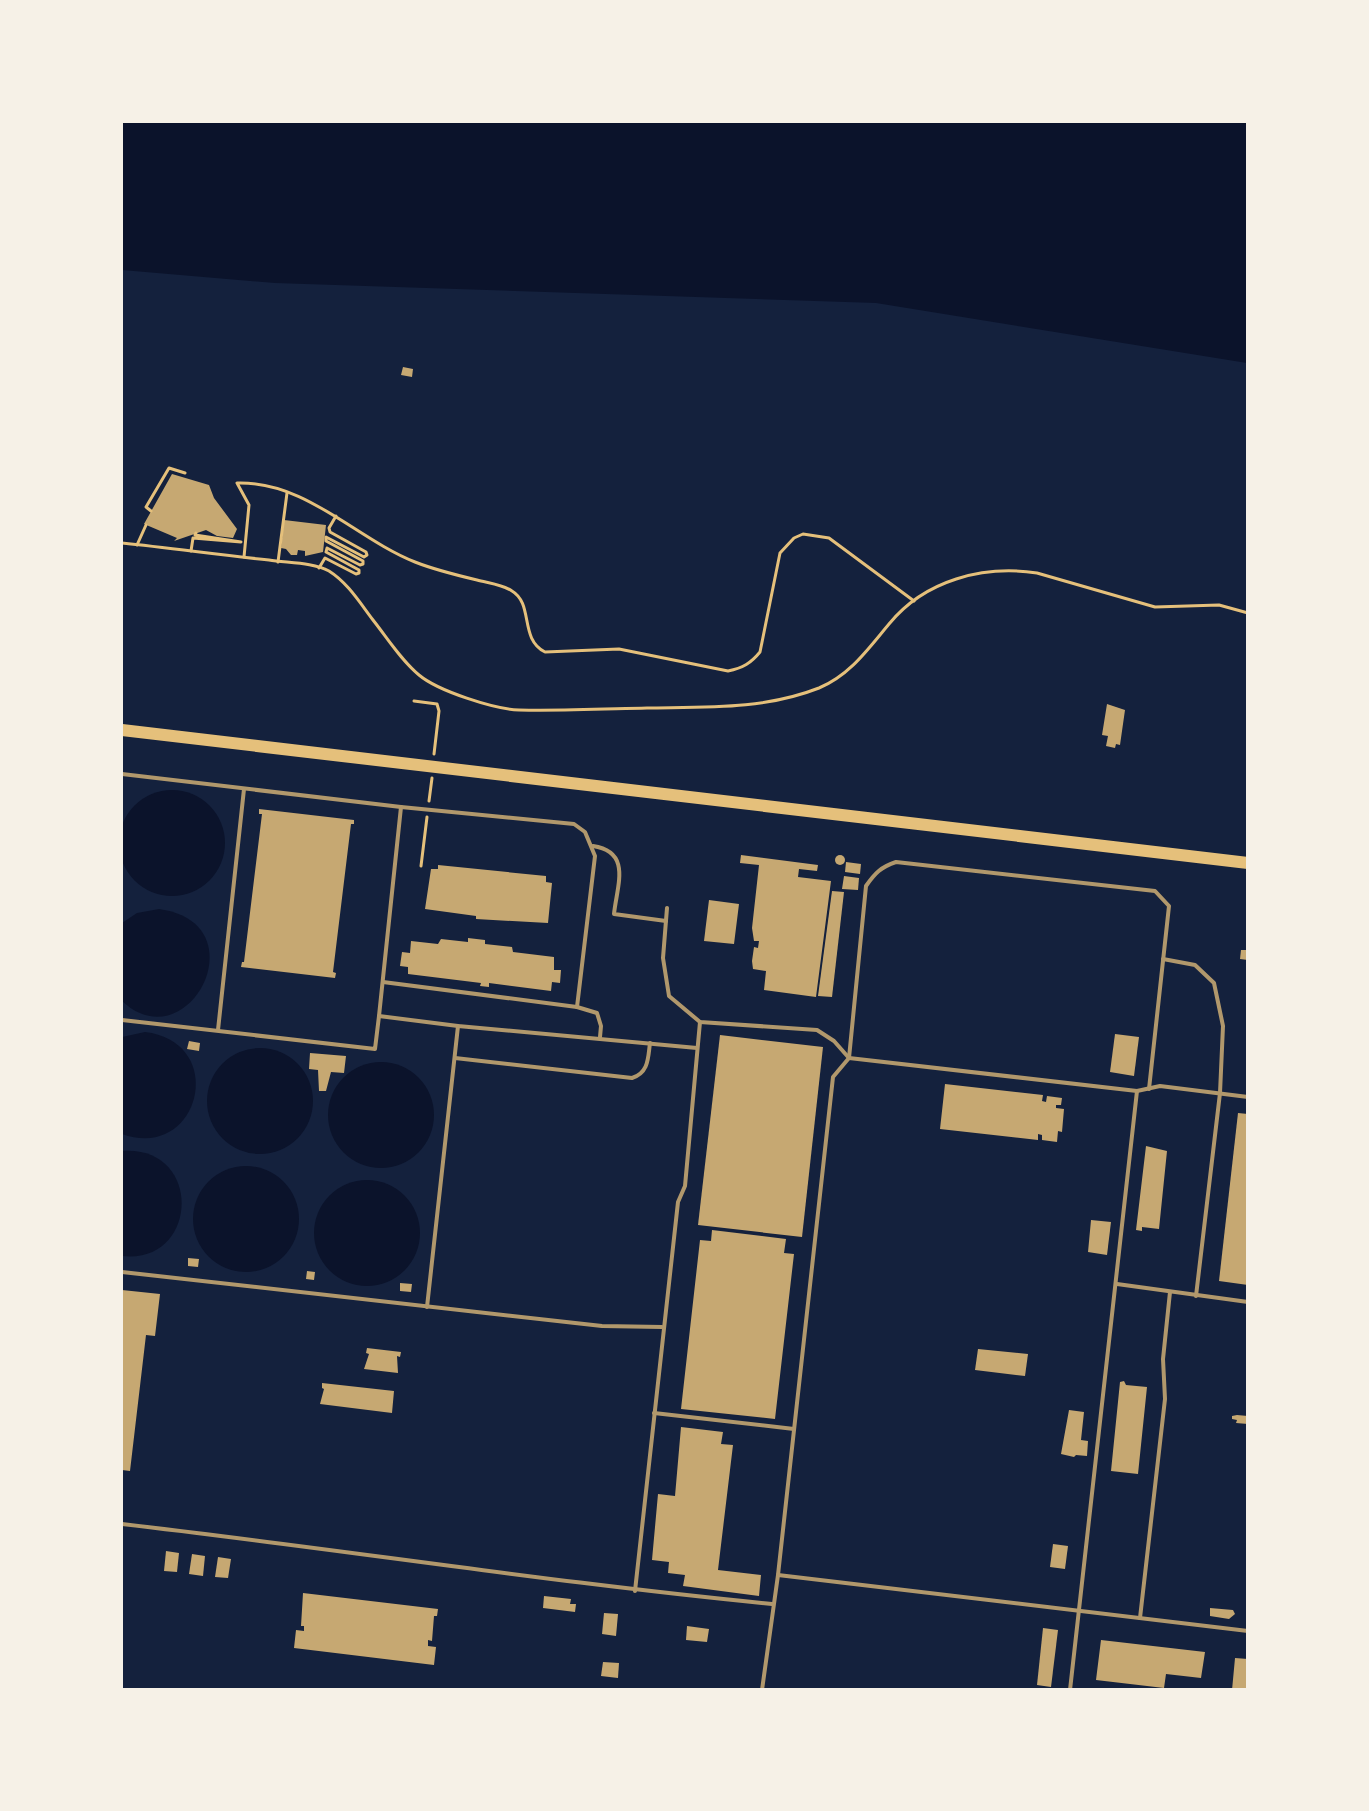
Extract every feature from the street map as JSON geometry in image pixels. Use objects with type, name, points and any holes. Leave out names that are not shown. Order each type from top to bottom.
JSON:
[{"type":"main road","points":[[122,730],[1248,863]]},
{"type":"lane","points":[[122,774],[401,807],[574,824],[585,832],[593,846],[595,856],[577,1007]]},
{"type":"lane","points":[[218,1030],[244,789]]},
{"type":"lane","points":[[122,1020],[375,1049],[401,807]]},
{"type":"lane","points":[[593,846],[607,849],[615,855],[620,866],[614,914],[666,921]]},
{"type":"lane","points":[[762,1689],[772,1604],[778,1575],[833,1077],[849,1058],[866,886],[881,868],[896,862],[1155,891],[1169,906],[1149,1089]]},
{"type":"lane","points":[[667,908],[663,958],[669,996],[700,1022],[817,1030],[834,1041],[849,1058],[1137,1091],[1160,1086],[1248,1097]]},
{"type":"lane","points":[[1163,959],[1195,965],[1214,983],[1223,1026],[1220,1093],[1196,1296]]},
{"type":"lane","points":[[383,982],[577,1007],[597,1013],[601,1026],[600,1037]]},
{"type":"lane","points":[[379,1016],[458,1026],[600,1037],[697,1048]]},
{"type":"lane","points":[[635,1591],[662,1327],[678,1202],[685,1186],[700,1022]]},
{"type":"lane","points":[[427,1307],[458,1026]]},
{"type":"lane","points":[[455,1058],[632,1078],[641,1076],[646,1067],[650,1042]]},
{"type":"lane","points":[[1070,1689],[1137,1091]]},
{"type":"lane","points":[[122,1272],[602,1326],[662,1327]]},
{"type":"lane","points":[[1117,1284],[1248,1302]]},
{"type":"lane","points":[[1140,1618],[1166,1399],[1163,1359],[1170,1292]]},
{"type":"lane","points":[[654,1413],[794,1429]]},
{"type":"lane","points":[[122,1524],[296,1544],[635,1591],[772,1604]]},
{"type":"lane","points":[[778,1575],[1248,1631]]},
{"type":"path","points":[[151,511],[146,507],[169,468],[185,473]]},
{"type":"path","points":[[244,557],[249,505],[237,483],[250,482],[322,507],[414,561],[444,572],[512,590],[521,601],[532,642],[540,649],[551,653],[619,650],[728,671],[741,669],[752,662],[765,640],[780,553],[786,544],[803,534],[829,538],[914,601]]},
{"type":"path","points":[[278,562],[287,493]]},
{"type":"path","points":[[319,568],[325,558],[356,574],[359,573],[358,570],[326,552],[327,548],[360,565],[363,564],[363,561],[326,541],[326,537],[364,556],[367,555],[366,552],[330,532],[329,528],[336,516]]},
{"type":"path","points":[[137,544],[146,525]]},
{"type":"path","points":[[191,551],[193,538],[241,542],[195,536],[196,533]]},
{"type":"path","points":[[122,543],[244,557],[328,571],[345,584],[420,677],[474,701],[517,710],[716,707],[756,705],[785,699],[831,682],[851,669],[891,622],[914,601],[929,591],[966,575],[1018,570],[1058,578],[1155,607],[1220,605],[1248,613]]},
{"type":"path","points":[[414,701],[437,704],[439,711],[434,756]]},
{"type":"path","points":[[429,801],[433,767]]},
{"type":"path","points":[[421,866],[428,813]]},
{"type":"water","points":[[122,122],[1247,122],[1247,363],[876,303],[275,283],[122,270]]},
{"type":"water","points":[[172,790],[192,794],[209,806],[221,823],[225,843],[221,863],[209,880],[192,892],[172,896],[152,892],[135,880],[123,863],[119,843],[123,823],[135,806],[152,794]]},
{"type":"water","points":[[159,909],[189,920],[206,938],[210,961],[204,984],[190,1003],[170,1015],[147,1015],[122,1001],[122,923],[137,913]]},
{"type":"water","points":[[145,1032],[171,1040],[188,1056],[195,1076],[194,1097],[186,1117],[170,1131],[149,1138],[122,1134],[122,1037]]},
{"type":"water","points":[[260,1048],[280,1052],[298,1063],[309,1081],[313,1101],[309,1121],[298,1139],[280,1150],[260,1154],[240,1150],[222,1139],[211,1121],[207,1101],[211,1081],[222,1063],[240,1052]]},
{"type":"water","points":[[381,1062],[401,1066],[419,1077],[430,1095],[434,1115],[430,1135],[419,1153],[401,1164],[381,1168],[361,1164],[343,1153],[332,1135],[328,1115],[332,1095],[343,1077],[361,1066]]},
{"type":"water","points":[[122,1151],[149,1154],[167,1166],[178,1184],[182,1205],[177,1225],[166,1243],[147,1254],[122,1256]]},
{"type":"water","points":[[246,1166],[266,1170],[284,1181],[295,1199],[299,1219],[295,1239],[284,1257],[266,1268],[246,1272],[226,1268],[208,1257],[197,1239],[193,1219],[197,1199],[208,1181],[226,1170]]},
{"type":"water","points":[[367,1180],[387,1184],[405,1195],[416,1213],[420,1233],[416,1253],[405,1271],[387,1282],[367,1286],[347,1282],[329,1271],[318,1253],[314,1233],[318,1213],[329,1195],[347,1184]]},
{"type":"building","points":[[403,367],[413,369],[412,377],[401,375]]},
{"type":"building","points":[[172,474],[209,485],[214,498],[237,529],[233,538],[217,536],[206,530],[174,541],[177,538],[144,524]]},
{"type":"building","points":[[284,520],[326,525],[323,552],[305,556],[305,551],[298,550],[297,555],[291,555],[286,549],[281,548]]},
{"type":"building","points":[[1107,704],[1125,710],[1120,745],[1116,744],[1115,748],[1106,746],[1108,736],[1102,735]]},
{"type":"building","points":[[259,809],[354,820],[354,824],[351,824],[333,972],[336,973],[335,978],[241,967],[244,962],[262,814],[259,814]]},
{"type":"building","points":[[741,855],[818,865],[817,871],[799,869],[798,877],[831,881],[816,997],[764,990],[766,971],[753,969],[752,961],[754,947],[758,948],[759,941],[754,941],[752,928],[759,865],[740,863]]},
{"type":"building","points":[[840,855],[844,856],[844,864],[840,865],[836,864],[835,860],[836,856]]},
{"type":"building","points":[[846,862],[861,864],[860,874],[845,872]]},
{"type":"building","points":[[438,865],[546,876],[546,882],[552,883],[548,923],[476,919],[476,916],[425,909],[431,869],[438,869]]},
{"type":"building","points":[[844,876],[859,878],[858,890],[842,889]]},
{"type":"building","points":[[832,891],[844,892],[832,997],[818,996]]},
{"type":"building","points":[[709,900],[739,904],[734,944],[704,941]]},
{"type":"building","points":[[468,938],[485,940],[485,944],[512,947],[513,952],[554,957],[554,970],[561,970],[560,983],[552,982],[551,991],[489,983],[489,987],[480,986],[481,983],[408,974],[408,967],[400,966],[402,952],[410,953],[411,941],[438,944],[441,939],[468,942]]},
{"type":"building","points":[[1241,950],[1248,950],[1248,960],[1240,959]]},
{"type":"building","points":[[1115,1034],[1139,1037],[1134,1076],[1110,1072]]},
{"type":"building","points":[[720,1035],[823,1047],[802,1237],[698,1225]]},
{"type":"building","points":[[189,1041],[200,1043],[199,1051],[187,1049]]},
{"type":"building","points":[[310,1053],[346,1056],[344,1073],[331,1072],[326,1091],[319,1091],[318,1070],[309,1069]]},
{"type":"building","points":[[945,1084],[1043,1095],[1042,1101],[1046,1102],[1047,1096],[1062,1098],[1061,1105],[1056,1105],[1056,1108],[1064,1109],[1062,1132],[1058,1131],[1057,1142],[1042,1140],[1042,1135],[1038,1134],[1038,1140],[940,1129]]},
{"type":"building","points":[[1238,1113],[1248,1114],[1248,1285],[1219,1281]]},
{"type":"building","points":[[1146,1146],[1167,1151],[1159,1229],[1142,1227],[1142,1231],[1136,1230]]},
{"type":"building","points":[[1091,1220],[1111,1222],[1107,1255],[1088,1252]]},
{"type":"building","points":[[712,1230],[786,1239],[784,1253],[794,1254],[775,1419],[681,1409],[700,1240],[711,1241]]},
{"type":"building","points":[[188,1258],[199,1259],[198,1267],[188,1266]]},
{"type":"building","points":[[307,1271],[315,1272],[314,1280],[306,1279]]},
{"type":"building","points":[[400,1283],[412,1284],[411,1292],[400,1291]]},
{"type":"building","points":[[122,1290],[160,1294],[155,1336],[146,1335],[130,1471],[122,1470]]},
{"type":"building","points":[[367,1348],[401,1352],[400,1357],[397,1356],[398,1373],[364,1369],[369,1354],[366,1353]]},
{"type":"building","points":[[978,1349],[1028,1354],[1025,1376],[975,1370]]},
{"type":"building","points":[[1124,1381],[1126,1385],[1147,1387],[1138,1474],[1111,1471],[1120,1382]]},
{"type":"building","points":[[322,1383],[394,1391],[392,1413],[320,1404],[324,1389]]},
{"type":"building","points":[[1069,1410],[1084,1412],[1081,1440],[1088,1441],[1087,1456],[1076,1455],[1074,1457],[1061,1454]]},
{"type":"building","points":[[1232,1416],[1248,1416],[1248,1424],[1236,1423],[1237,1420],[1232,1419]]},
{"type":"building","points":[[681,1427],[723,1432],[721,1444],[733,1445],[718,1570],[761,1575],[759,1596],[683,1586],[685,1575],[668,1573],[669,1562],[652,1560],[658,1494],[675,1496]]},
{"type":"building","points":[[1053,1544],[1068,1546],[1065,1569],[1050,1567]]},
{"type":"building","points":[[166,1551],[179,1553],[177,1572],[164,1571]]},
{"type":"building","points":[[192,1554],[205,1556],[203,1576],[189,1574]]},
{"type":"building","points":[[218,1557],[231,1559],[228,1578],[215,1577]]},
{"type":"building","points":[[303,1593],[438,1609],[437,1616],[434,1616],[432,1641],[428,1640],[428,1646],[436,1647],[434,1665],[294,1648],[296,1630],[304,1631],[304,1626],[301,1626]]},
{"type":"building","points":[[544,1596],[571,1599],[570,1604],[576,1604],[575,1612],[543,1608]]},
{"type":"building","points":[[1210,1608],[1233,1610],[1235,1614],[1229,1619],[1210,1616]]},
{"type":"building","points":[[604,1613],[618,1614],[616,1636],[602,1634]]},
{"type":"building","points":[[687,1626],[709,1629],[707,1642],[686,1640]]},
{"type":"building","points":[[1043,1628],[1058,1630],[1051,1687],[1037,1685]]},
{"type":"building","points":[[1101,1640],[1205,1652],[1201,1678],[1166,1674],[1164,1688],[1096,1680]]},
{"type":"building","points":[[1235,1658],[1248,1659],[1248,1690],[1232,1690]]},
{"type":"building","points":[[603,1662],[619,1663],[618,1678],[601,1676]]}]
